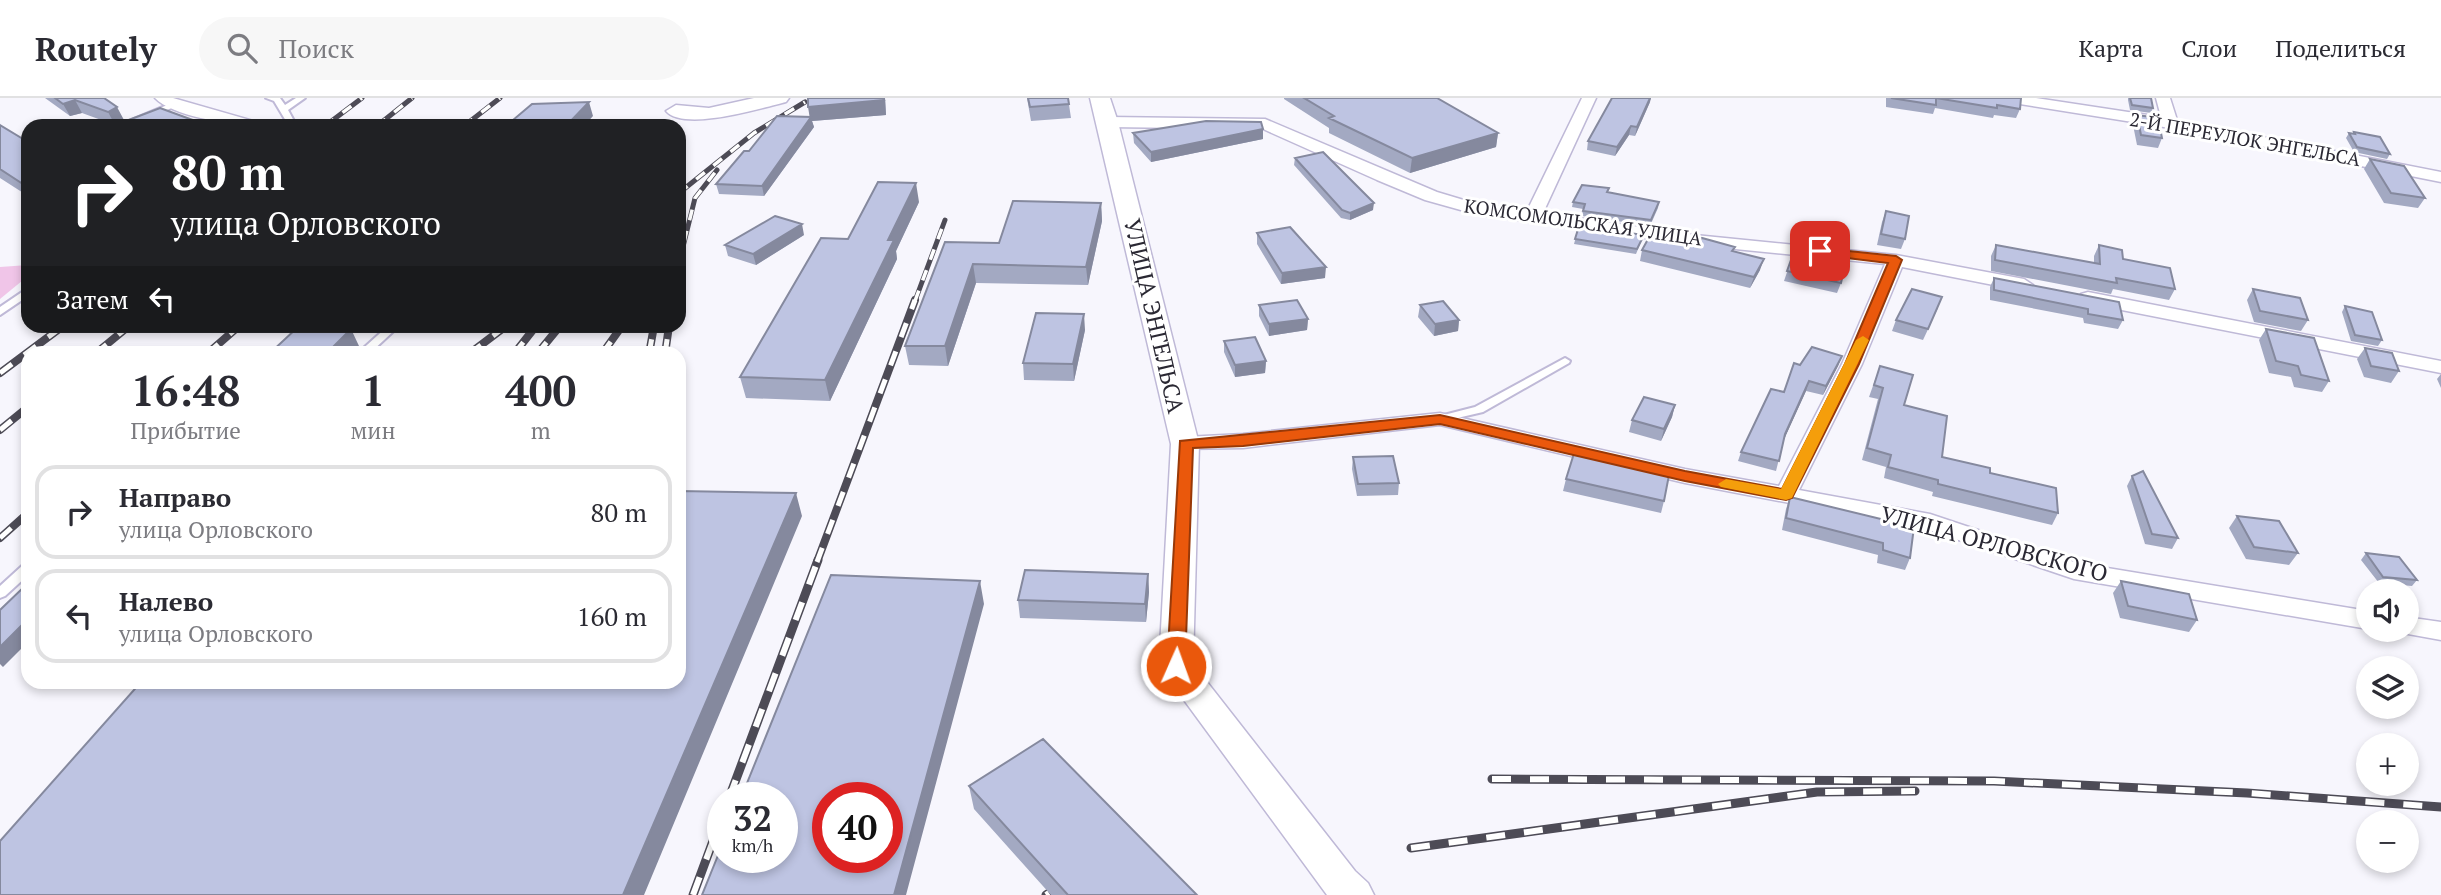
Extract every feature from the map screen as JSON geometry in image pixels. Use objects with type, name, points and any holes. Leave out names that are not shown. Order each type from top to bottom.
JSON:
[{"type":"street","points":[[668,112],[709,114],[779,98]]},
{"type":"street","points":[[1532,218],[1589,98]]},
{"type":"street","name":"2-Й ПЕРЕУЛОК ЭНГЕЛЬСА","points":[[2007,98],[2170,123],[2441,177]]},
{"type":"street","points":[[2163,98],[2170,123]]},
{"type":"street","points":[[169,101],[232,119]]},
{"type":"street","name":"КОМСОМОЛЬСКАЯ УЛИЦА","points":[[1104,110],[1265,124],[1431,196],[1475,209],[1695,240],[1896,260],[2044,289]]},
{"type":"street","name":"УЛИЦА ЭНГЕЛЬСА","points":[[1104,110],[1185,444],[1176,666],[1340,883],[1354,895]]},
{"type":"street","points":[[1786,495],[1852,364],[1896,260]]},
{"type":"street","points":[[2070,294],[2441,367]]},
{"type":"street","name":"УЛИЦА ОРЛОВСКОГО","points":[[1185,444],[1243,441],[1440,419],[1685,476],[1930,522],[2074,571],[2356,618]]},
{"type":"street","points":[[2419,628],[2441,631]]},
{"type":"lane","points":[[270,98],[277,99],[289,119]]},
{"type":"lane","points":[[283,110],[301,98]]},
{"type":"lane","points":[[134,119],[169,101]]},
{"type":"lane","points":[[0,312],[21,296]]},
{"type":"lane","points":[[371,346],[386,333]]},
{"type":"lane","points":[[1440,419],[1479,410],[1565,361]]},
{"type":"lane","points":[[0,593],[21,574]]},
{"type":"shaded area","points":[[21,266],[21,282],[0,299],[0,267]]},
{"type":"building","points":[[55,98],[104,98],[117,107],[108,112],[75,100],[63,104]]},
{"type":"building","points":[[808,98],[883,98],[884,100],[808,107]]},
{"type":"building","points":[[1028,98],[1068,98],[1069,104],[1030,107]]},
{"type":"building","points":[[1304,98],[1437,98],[1498,133],[1412,158],[1329,118],[1334,116]]},
{"type":"building","points":[[1612,98],[1650,98],[1637,127],[1631,126],[1617,147],[1588,141]]},
{"type":"building","points":[[1891,98],[1936,98],[1936,105]]},
{"type":"building","points":[[1936,98],[2021,98],[2020,109]]},
{"type":"building","points":[[2130,98],[2151,98],[2153,108],[2132,105]]},
{"type":"building","points":[[589,102],[573,119],[514,119],[532,104]]},
{"type":"building","points":[[160,108],[190,119],[131,119]]},
{"type":"building","points":[[2137,115],[2158,118],[2162,138],[2141,135]]},
{"type":"building","points":[[777,116],[811,117],[762,186],[716,184],[744,151],[749,151]]},
{"type":"building","points":[[1206,121],[1261,122],[1263,129],[1151,152],[1133,133]]},
{"type":"building","points":[[0,125],[21,138],[21,183],[0,169]]},
{"type":"building","points":[[2354,132],[2380,137],[2390,154],[2357,147],[2349,133],[2355,134]]},
{"type":"building","points":[[1323,152],[1374,203],[1350,213],[1342,210],[1295,158]]},
{"type":"building","points":[[2370,159],[2404,166],[2425,198],[2391,193]]},
{"type":"building","points":[[878,182],[916,183],[888,240],[894,240],[825,380],[740,377],[821,238],[848,239]]},
{"type":"building","points":[[1582,185],[1609,188],[1607,192],[1659,202],[1651,220],[1583,211],[1585,204],[1573,202]]},
{"type":"building","points":[[1013,201],[1101,203],[1086,267],[973,264],[945,346],[905,346],[945,242],[999,243]]},
{"type":"building","points":[[1886,211],[1909,216],[1905,239],[1881,234]]},
{"type":"building","points":[[775,216],[802,224],[753,254],[725,245]]},
{"type":"building","points":[[1579,226],[1644,235],[1637,249],[1575,239]]},
{"type":"building","points":[[1290,227],[1326,267],[1282,273],[1257,233]]},
{"type":"building","points":[[1652,232],[1699,242],[1702,238],[1735,247],[1732,251],[1764,259],[1754,277],[1642,250]]},
{"type":"building","points":[[1996,245],[2100,264],[2099,245],[2122,250],[2123,259],[2170,268],[2175,289],[2116,278],[2117,283],[1995,260]]},
{"type":"building","points":[[1795,249],[1846,260],[1841,283],[1787,271]]},
{"type":"building","points":[[1994,278],[2119,302],[2123,320],[2088,314],[2088,309],[1994,290]]},
{"type":"building","points":[[1912,289],[1942,297],[1928,329],[1896,320]]},
{"type":"building","points":[[2253,289],[2300,298],[2308,320],[2260,311]]},
{"type":"building","points":[[1297,300],[1308,319],[1269,324],[1259,305]]},
{"type":"building","points":[[1443,301],[1459,320],[1435,324],[1420,305]]},
{"type":"building","points":[[2345,306],[2372,312],[2382,340],[2355,335]]},
{"type":"building","points":[[1036,313],[1084,314],[1073,364],[1023,363]]},
{"type":"building","points":[[2266,329],[2314,338],[2329,381],[2301,375],[2298,366],[2276,361]]},
{"type":"building","points":[[292,333],[347,333],[334,346],[278,346]]},
{"type":"building","points":[[1255,337],[1266,361],[1235,365],[1224,341]]},
{"type":"building","points":[[1812,347],[1842,356],[1826,386],[1809,381],[1785,434],[1779,461],[1741,452],[1771,389],[1784,392],[1794,363],[1800,365]]},
{"type":"building","points":[[2365,348],[2392,353],[2399,371],[2371,366]]},
{"type":"building","points":[[1880,366],[1913,375],[1904,405],[1947,416],[1942,457],[1990,468],[1990,473],[2056,488],[2058,513],[1938,484],[1938,480],[1888,467],[1891,455],[1867,448],[1883,388],[1874,385]]},
{"type":"building","points":[[1644,397],[1675,405],[1664,429],[1632,420]]},
{"type":"building","points":[[1576,447],[1603,454],[1602,460],[1669,475],[1664,501],[1566,479]]},
{"type":"building","points":[[1393,456],[1399,483],[1358,484],[1353,457]]},
{"type":"building","points":[[2143,471],[2178,538],[2152,534],[2132,476]]},
{"type":"building","points":[[686,491],[796,493],[623,895],[0,895],[0,841],[135,689],[686,689]]},
{"type":"building","points":[[1790,497],[1914,527],[1910,558],[1883,550],[1883,543],[1786,518]]},
{"type":"building","points":[[2237,516],[2279,521],[2298,553],[2254,547]]},
{"type":"building","points":[[2366,553],[2399,557],[2416,579],[2406,579],[2383,577]]},
{"type":"building","points":[[1025,570],[1148,574],[1145,604],[1018,600]]},
{"type":"building","points":[[831,575],[980,581],[903,862],[903,782],[812,782],[812,873],[900,873],[894,895],[702,895],[711,873],[798,873],[798,782],[747,782]]},
{"type":"building","points":[[2121,581],[2189,594],[2197,620],[2128,606]]},
{"type":"building","points":[[21,590],[21,626],[0,647],[0,610]]},
{"type":"building","points":[[1043,739],[1197,895],[1068,895],[969,786]]},
{"type":"railway","points":[[334,119],[362,98]]},
{"type":"railway","points":[[386,119],[412,98]]},
{"type":"railway","points":[[473,119],[500,98]]},
{"type":"railway","points":[[686,187],[754,133],[805,102]]},
{"type":"railway","points":[[686,235],[695,198],[717,170]]},
{"type":"railway","points":[[915,301],[945,220]]},
{"type":"railway","points":[[817,562],[915,300]]},
{"type":"railway","points":[[36,346],[54,333]]},
{"type":"railway","points":[[105,346],[120,333]]},
{"type":"railway","points":[[216,346],[231,333]]},
{"type":"railway","points":[[480,346],[497,333]]},
{"type":"railway","points":[[520,346],[530,333]]},
{"type":"railway","points":[[544,346],[554,333]]},
{"type":"railway","points":[[608,346],[617,333]]},
{"type":"railway","points":[[650,346],[653,333]]},
{"type":"railway","points":[[666,346],[668,333]]},
{"type":"railway","points":[[0,373],[21,357]]},
{"type":"railway","points":[[0,430],[21,413]]},
{"type":"railway","points":[[0,538],[21,519]]},
{"type":"railway","points":[[735,782],[818,560]]},
{"type":"railway","points":[[1492,779],[1994,781],[2247,793],[2441,807]]},
{"type":"railway","points":[[1411,848],[1817,792],[1915,791]]},
{"type":"railway","points":[[693,895],[707,857]]},
{"type":"slow traffic","points":[[1726,484],[1786,495],[1863,340]]},
{"type":"route","points":[[1176,666],[1185,444],[1243,441],[1440,419],[1685,476],[1786,495],[1852,364],[1896,260],[1820,251]]}]
